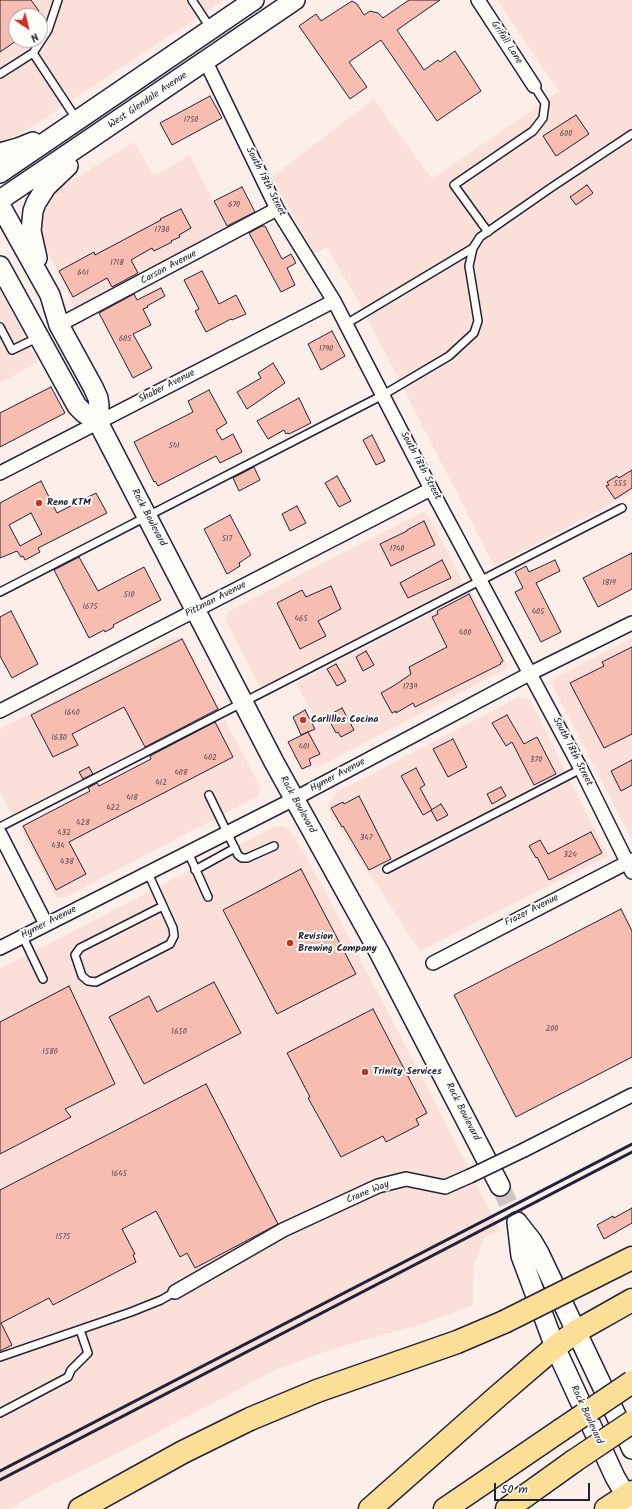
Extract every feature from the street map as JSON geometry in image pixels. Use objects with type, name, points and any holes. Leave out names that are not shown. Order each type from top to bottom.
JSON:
[{"type":"highway","points":[[80,1509],[183,1452],[250,1419],[317,1391],[457,1342],[504,1322],[632,1258]]},
{"type":"highway","points":[[370,1509],[555,1347],[577,1331],[632,1300]]},
{"type":"highway","points":[[444,1509],[632,1382]]},
{"type":"highway","points":[[507,1509],[632,1422]]},
{"type":"highway","points":[[606,1509],[630,1498]]},
{"type":"main road","points":[[0,173],[254,0]]},
{"type":"main road","name":"West Glendale Avenue","points":[[0,200],[206,62],[295,0]]},
{"type":"main road","points":[[0,153],[18,148],[77,121]]},
{"type":"main road","points":[[50,295],[35,250],[31,231],[33,209],[46,187],[110,127]]},
{"type":"main road","name":"Rock Boulevard","points":[[0,206],[50,295],[60,325],[98,398],[98,422],[294,799],[379,952],[500,1186]]},
{"type":"main road","name":"Rock Boulevard","points":[[0,266],[77,406],[84,414],[98,422]]},
{"type":"main road","name":"Rock Boulevard","points":[[630,1498],[615,1477],[555,1347],[521,1256],[517,1222],[532,1241],[539,1253],[632,1449]]},
{"type":"street","name":"Grifall Lane","points":[[478,0],[534,86]]},
{"type":"street","name":"South 18th Street","points":[[206,62],[277,210],[334,301],[431,489],[531,674],[630,865]]},
{"type":"street","name":"Carson Avenue","points":[[60,325],[277,210]]},
{"type":"street","name":"Shaber Avenue","points":[[0,473],[334,301]]},
{"type":"street","name":"Pittman Avenue","points":[[0,711],[431,489]]},
{"type":"street","name":"Hymer Avenue","points":[[0,948],[294,799],[531,674],[632,623]]},
{"type":"street","points":[[0,834],[46,924]]},
{"type":"street","name":"Frazer Avenue","points":[[433,963],[630,865]]},
{"type":"street","name":"Crane Way","points":[[175,1292],[283,1230],[378,1186],[406,1179],[445,1186],[470,1176],[524,1150],[632,1095]]},
{"type":"lane","points":[[0,74],[33,54],[48,30],[58,0]]},
{"type":"lane","points":[[192,0],[211,30]]},
{"type":"lane","points":[[33,54],[77,121]]},
{"type":"lane","points":[[488,232],[454,185],[533,131],[543,118],[545,103],[534,86]]},
{"type":"lane","points":[[0,592],[383,395],[450,356],[474,333],[478,321],[469,266],[473,248],[480,237],[545,191],[632,134]]},
{"type":"lane","points":[[346,324],[473,248]]},
{"type":"lane","points":[[0,327],[12,350],[39,337]]},
{"type":"lane","points":[[0,827],[481,581],[585,525],[622,508]]},
{"type":"lane","points":[[386,869],[581,769]]},
{"type":"lane","points":[[209,795],[238,855],[242,858],[247,858],[274,846]]},
{"type":"lane","points":[[195,870],[235,848]]},
{"type":"lane","points":[[188,852],[208,897]]},
{"type":"lane","points":[[148,873],[163,906],[173,928],[174,936],[170,944],[96,982],[88,981],[82,976],[75,955],[80,948],[163,906]]},
{"type":"lane","points":[[23,936],[43,979]]},
{"type":"lane","points":[[0,1358],[131,1312],[161,1300],[175,1292]]},
{"type":"lane","points":[[0,1412],[68,1377],[71,1370],[88,1353],[80,1330]]},
{"type":"shaded area","points":[[0,0],[224,0],[25,131],[11,138],[0,141]]},
{"type":"shaded area","points":[[497,0],[632,0],[632,493],[494,566],[367,317],[327,247],[314,254],[272,177],[374,99],[432,179],[560,91],[552,82]]},
{"type":"shaded area","points":[[134,142],[154,176],[190,155],[227,228],[74,309],[67,290],[47,251],[41,235],[39,223],[52,197],[60,188]]},
{"type":"shaded area","points":[[0,288],[38,362],[0,383]]},
{"type":"shaded area","points":[[423,512],[428,515],[464,584],[261,689],[225,620],[229,611]]},
{"type":"shaded area","points":[[471,592],[507,664],[506,669],[316,768],[303,767],[289,742],[319,726],[296,683]]},
{"type":"shaded area","points":[[178,637],[184,639],[221,710],[13,817],[0,791],[0,729],[172,638]]},
{"type":"shaded area","points":[[632,638],[631,838],[552,685],[555,678]]},
{"type":"shaded area","points":[[519,697],[530,700],[608,856],[420,951],[330,814],[328,805],[337,792]]},
{"type":"shaded area","points":[[225,720],[261,788],[258,796],[64,898],[56,897],[20,827]]},
{"type":"shaded area","points":[[281,826],[288,829],[295,837],[321,884],[500,1230],[483,1239],[473,1268],[473,1305],[429,1322],[339,1347],[277,1369],[120,1452],[50,1486],[10,1509],[0,1509],[0,969],[274,827]]},
{"type":"building","points":[[0,0],[31,0],[37,8],[8,8],[8,46],[0,52]]},
{"type":"building","points":[[409,0],[440,0],[397,30],[424,70],[438,60],[440,62],[455,51],[481,91],[437,121],[381,40],[349,62],[367,87],[350,99],[299,26],[316,14],[321,21],[352,1],[357,4],[364,15],[370,11],[378,13],[383,18]]},
{"type":"building","points":[[210,96],[222,118],[172,145],[160,123]]},
{"type":"building","points":[[576,115],[589,134],[556,156],[543,136]]},
{"type":"building","points":[[587,185],[593,193],[576,205],[570,197]]},
{"type":"building","points":[[242,187],[255,212],[227,226],[214,201]]},
{"type":"building","points":[[181,209],[191,228],[179,235],[180,237],[171,241],[172,242],[154,251],[152,248],[131,260],[138,273],[112,287],[107,278],[73,297],[59,271],[94,252],[95,255]]},
{"type":"building","points":[[262,226],[265,226],[282,259],[291,254],[296,263],[287,268],[295,285],[281,292],[249,233]]},
{"type":"building","points":[[202,271],[219,304],[236,295],[246,314],[232,320],[231,319],[206,332],[195,311],[199,309],[184,280]]},
{"type":"building","points":[[161,288],[165,296],[143,309],[151,325],[133,334],[152,368],[133,378],[99,313],[134,294],[137,300]]},
{"type":"building","points":[[332,331],[345,356],[321,370],[308,344]]},
{"type":"building","points":[[273,363],[285,383],[247,409],[237,392],[261,378],[258,373]]},
{"type":"building","points":[[51,387],[65,413],[0,447],[0,413]]},
{"type":"building","points":[[209,390],[227,423],[216,430],[222,440],[233,434],[242,452],[220,463],[216,456],[158,486],[155,481],[154,482],[134,442],[193,412],[188,401]]},
{"type":"building","points":[[299,398],[311,423],[289,434],[286,434],[284,430],[268,439],[257,421]]},
{"type":"building","points":[[372,435],[385,461],[376,465],[363,440]]},
{"type":"building","points":[[254,467],[260,480],[239,491],[233,478]]},
{"type":"building","points":[[632,470],[632,488],[615,499],[606,486],[609,485],[607,482],[617,476],[619,478]]},
{"type":"building","points":[[337,476],[351,501],[339,507],[325,483]]},
{"type":"building","name":"Reno KTM","points":[[41,481],[57,513],[96,493],[107,513],[38,548],[40,552],[25,560],[17,551],[0,558],[0,503]],"holes":[[[31,513],[42,534],[20,546],[9,525]]]},
{"type":"building","points":[[297,506],[306,523],[290,531],[282,514]]},
{"type":"building","points":[[230,515],[251,555],[239,563],[240,566],[227,574],[204,529]]},
{"type":"building","points":[[424,521],[435,545],[391,566],[380,544]]},
{"type":"building","points":[[632,553],[632,589],[598,607],[583,578]]},
{"type":"building","points":[[79,557],[98,591],[144,567],[161,600],[113,625],[114,627],[105,632],[104,630],[89,638],[54,570]]},
{"type":"building","points":[[442,560],[451,578],[408,598],[400,583]]},
{"type":"building","points":[[555,560],[560,571],[536,583],[561,632],[541,642],[515,592],[523,588],[515,572],[526,566],[529,572]]},
{"type":"building","points":[[331,586],[341,609],[318,621],[326,636],[300,649],[277,603],[302,590],[306,597]]},
{"type":"building","points":[[469,594],[503,661],[500,663],[501,664],[415,707],[413,703],[396,713],[396,711],[392,713],[381,693],[411,674],[409,667],[447,647],[432,617],[438,614],[437,611]]},
{"type":"building","points":[[11,611],[38,664],[12,678],[0,656],[0,617]]},
{"type":"building","points":[[182,639],[218,709],[145,747],[124,707],[72,734],[78,745],[53,757],[31,715]]},
{"type":"building","points":[[632,647],[632,734],[604,748],[570,683],[604,666],[602,662]]},
{"type":"building","points":[[366,651],[374,665],[363,671],[356,657]]},
{"type":"building","points":[[336,664],[346,681],[337,686],[327,669]]},
{"type":"building","points":[[342,708],[354,730],[341,737],[338,732],[336,733],[327,716]]},
{"type":"building","name":"Carlillos Cocina","points":[[305,710],[315,729],[301,735],[293,717]]},
{"type":"building","points":[[507,715],[524,744],[537,737],[556,774],[534,785],[512,742],[506,746],[492,723]]},
{"type":"building","points":[[215,722],[233,757],[69,842],[86,874],[56,890],[23,826],[90,791],[88,788],[97,783],[99,786],[151,759],[150,756]]},
{"type":"building","points":[[308,732],[320,754],[309,759],[311,765],[302,769],[288,742]]},
{"type":"building","points":[[453,739],[467,767],[448,777],[433,749]]},
{"type":"building","points":[[632,760],[632,785],[621,791],[611,771]]},
{"type":"building","points":[[89,767],[93,774],[83,779],[79,772]]},
{"type":"building","points":[[416,768],[425,785],[420,788],[432,810],[423,815],[401,776]]},
{"type":"building","points":[[501,787],[506,796],[492,804],[487,794]]},
{"type":"building","points":[[359,796],[391,859],[369,870],[331,808],[343,802],[344,804]]},
{"type":"building","points":[[441,804],[448,815],[437,821],[431,810]]},
{"type":"building","points":[[591,832],[602,853],[549,880],[537,857],[536,858],[529,846],[540,840],[548,854]]},
{"type":"building","name":"Revision Brewing Company","points":[[301,869],[356,974],[277,1014],[223,910]]},
{"type":"building","points":[[621,909],[632,931],[632,1057],[516,1117],[454,995]]},
{"type":"building","points":[[214,982],[241,1033],[144,1084],[109,1017],[149,996],[157,1012]]},
{"type":"building","points":[[69,986],[115,1084],[65,1109],[71,1117],[0,1154],[0,1022]]},
{"type":"building","points":[[373,1009],[427,1113],[416,1119],[419,1125],[386,1142],[383,1136],[341,1157],[308,1098],[310,1097],[287,1053]]},
{"type":"building","points":[[206,1084],[278,1224],[195,1268],[187,1253],[180,1257],[156,1211],[122,1229],[135,1254],[133,1255],[136,1262],[53,1305],[49,1298],[1,1323],[12,1345],[0,1351],[0,1190]]},
{"type":"building","points":[[632,1208],[632,1223],[604,1239],[597,1225]]},
{"type":"tunnel","points":[[500,1186],[517,1222]]},
{"type":"railway","points":[[0,1471],[632,1144]]},
{"type":"railway","points":[[0,1480],[632,1152]]},
{"type":"place","name":"Reno KTM","points":[[39,503]]},
{"type":"place","name":"Carlillos Cocina","points":[[303,720]]},
{"type":"place","name":"Revision Brewing Company","points":[[290,943]]},
{"type":"place","name":"Trinity Services","points":[[365,1072]]}]
